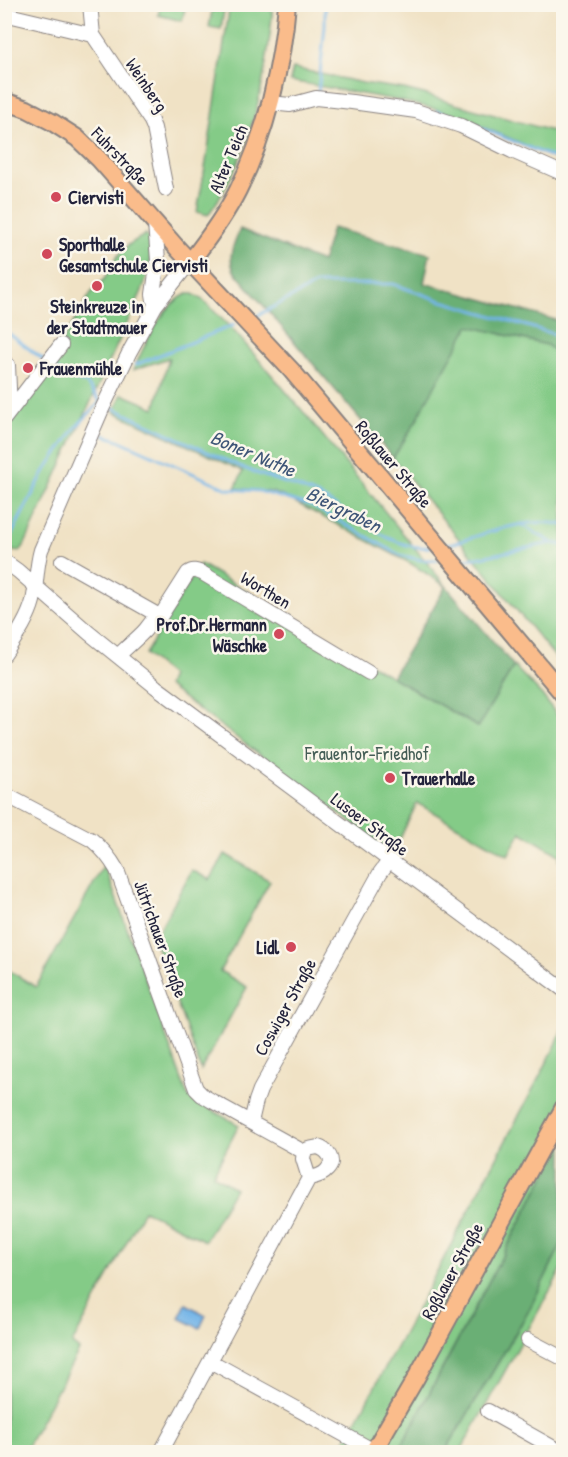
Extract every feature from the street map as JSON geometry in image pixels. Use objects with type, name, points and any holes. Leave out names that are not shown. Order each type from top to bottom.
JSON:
[{"type":"main road","name":"Alter Teich","points":[[190,262],[216,228],[238,191],[252,161],[270,103],[281,53],[287,4]]},
{"type":"main road","name":"Fuhrstraße","points":[[4,101],[39,114],[77,138],[109,169],[190,262]]},
{"type":"main road","name":"Roßlauer Straße","points":[[190,262],[292,372],[564,695]]},
{"type":"main road","name":"Roßlauer Straße","points":[[374,1451],[564,1107]]},
{"type":"street","name":"Weinberg","points":[[90,4],[93,35],[154,128],[166,189]]},
{"type":"street","points":[[4,14],[93,35]]},
{"type":"street","points":[[270,103],[290,105],[315,98],[416,111],[460,126],[564,174]]},
{"type":"street","name":"Alter Teich","points":[[155,224],[158,260],[153,294],[155,306]]},
{"type":"street","name":"Alter Teich","points":[[4,655],[28,612],[33,598],[41,550],[102,409],[155,306],[190,262]]},
{"type":"street","points":[[7,414],[61,345]]},
{"type":"street","points":[[4,365],[8,365],[7,414]]},
{"type":"street","points":[[62,561],[158,615],[143,634],[118,656]]},
{"type":"street","name":"Lusoer Straße","points":[[5,562],[156,687],[564,990]]},
{"type":"street","name":"Worthen","points":[[158,615],[188,573],[196,570],[369,673]]},
{"type":"street","name":"Jütrichauer Straße","points":[[4,794],[92,840],[112,860],[196,1089],[202,1095],[251,1122]]},
{"type":"street","name":"Coswiger Straße","points":[[251,1122],[260,1090],[380,873],[389,861]]},
{"type":"street","points":[[251,1122],[304,1152]]},
{"type":"street","points":[[161,1452],[309,1178],[303,1159],[304,1152],[318,1147],[326,1151],[330,1158],[330,1166],[315,1177],[309,1178]]},
{"type":"street","points":[[528,1340],[564,1359]]},
{"type":"street","points":[[210,1361],[374,1451]]},
{"type":"street","points":[[488,1411],[561,1452]]},
{"type":"green space","points":[[230,4],[273,5],[266,60],[255,115],[236,167],[208,215],[197,212]]},
{"type":"green space","points":[[161,5],[185,9],[182,21],[158,15]]},
{"type":"green space","points":[[213,5],[225,5],[221,29],[209,27]]},
{"type":"green space","points":[[293,68],[404,89],[563,134],[563,163],[439,110],[290,81]]},
{"type":"green space","points":[[332,228],[430,254],[424,283],[563,322],[563,357],[547,345],[469,326],[393,458],[232,266],[232,250],[240,229],[322,262]]},
{"type":"green space","points":[[146,234],[149,241],[150,264],[141,293],[24,546],[17,551],[10,550],[5,547],[5,431],[45,371],[91,293],[105,278],[116,258],[128,245]]},
{"type":"green space","points":[[187,294],[193,294],[203,300],[234,331],[446,586],[410,563],[285,497],[272,492],[235,488],[243,471],[114,412],[122,394],[155,408],[169,358],[133,370],[149,338],[169,307]]},
{"type":"green space","points":[[469,326],[547,345],[563,357],[563,667],[393,458]]},
{"type":"green space","name":"Frauentor-Friedhof","points":[[200,564],[477,727],[514,666],[542,695],[563,723],[563,863],[559,860],[561,856],[521,832],[508,855],[417,803],[393,853],[167,686],[171,676],[145,654]]},
{"type":"green space","points":[[446,586],[514,666],[478,727],[392,677]]},
{"type":"green space","points":[[225,854],[270,881],[220,971],[247,987],[201,1070],[154,939],[192,870],[210,880]]},
{"type":"green space","points":[[104,865],[187,1094],[193,1100],[239,1125],[213,1175],[235,1188],[205,1241],[144,1210],[72,1344],[79,1350],[24,1452],[5,1452],[5,968],[36,987]]},
{"type":"green space","points":[[563,1026],[563,1142],[400,1448],[406,1452],[339,1452],[556,1045]]},
{"type":"green space","points":[[563,1142],[563,1241],[528,1312],[445,1452],[406,1452],[400,1449]]},
{"type":"green space","points":[[563,1241],[563,1267],[460,1452],[445,1452],[528,1312]]},
{"type":"water","points":[[186,1304],[206,1315],[200,1328],[179,1318]]},
{"type":"waterway","points":[[318,93],[325,4]]},
{"type":"waterway","points":[[437,111],[459,119]]},
{"type":"waterway","points":[[474,125],[564,162]]},
{"type":"waterway","points":[[257,316],[316,284],[393,284],[564,337]]},
{"type":"waterway","points":[[135,365],[234,325]]},
{"type":"waterway","points":[[4,330],[44,360]]},
{"type":"waterway","points":[[52,366],[65,376],[86,383],[100,401]]},
{"type":"waterway","name":"Boner Nuthe","points":[[4,549],[44,472],[76,427],[99,403]]},
{"type":"waterway","name":"Boner Nuthe","points":[[109,406],[246,469],[319,496],[387,537],[416,547],[430,547]]},
{"type":"waterway","name":"Biergraben","points":[[103,435],[228,489],[259,491],[312,506],[400,555],[421,560],[437,560]]},
{"type":"waterway","points":[[520,524],[551,542]]},
{"type":"waterway","name":"Boner Nuthe","points":[[446,544],[522,524],[564,525]]},
{"type":"waterway","name":"Biergraben","points":[[463,559],[552,543],[564,545]]},
{"type":"place","name":"Ciervisti","points":[[56,197]]},
{"type":"place","name":"Sporthalle Gesamtschule Ciervisti","points":[[47,254]]},
{"type":"place","name":"Steinkreuze in der Stadtmauer","points":[[97,286]]},
{"type":"place","name":"Frauenmühle","points":[[28,368]]},
{"type":"place","name":"Prof.Dr.Hermann Wäschke","points":[[279,634]]},
{"type":"place","name":"Trauerhalle","points":[[390,778]]},
{"type":"place","name":"Lidl","points":[[291,947]]}]
